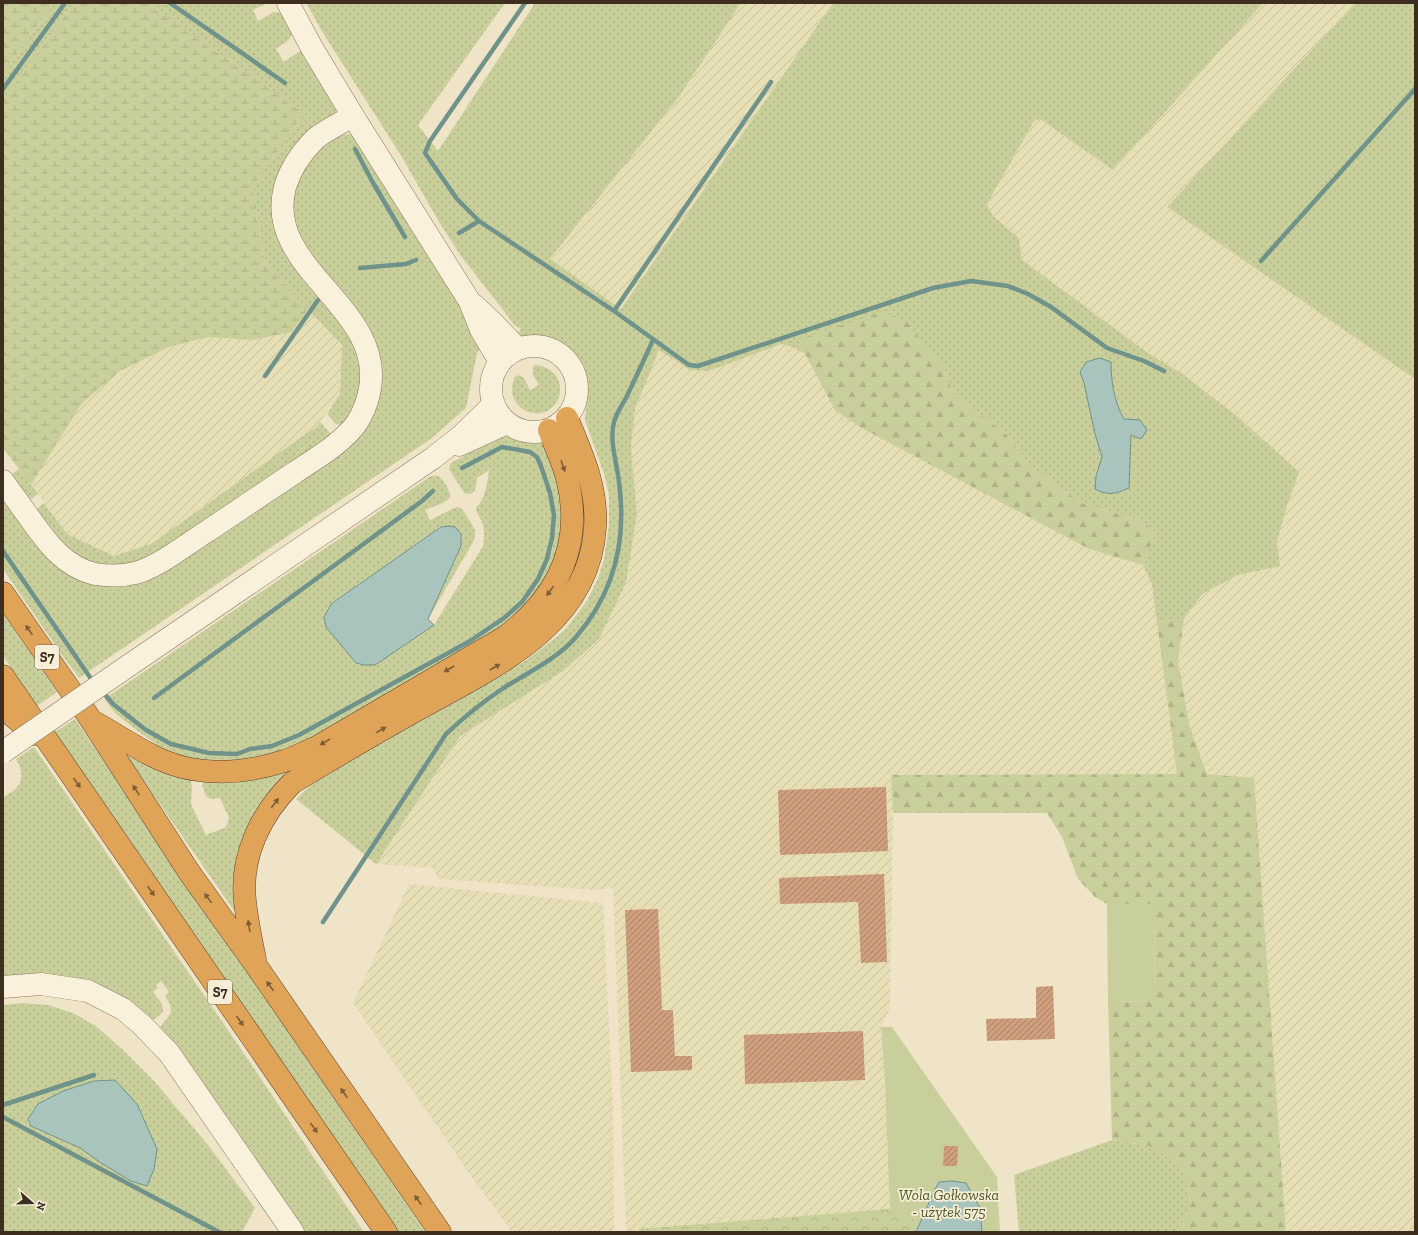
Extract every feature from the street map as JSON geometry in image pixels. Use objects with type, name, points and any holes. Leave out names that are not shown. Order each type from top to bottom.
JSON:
[{"type":"highway","points":[[256,964],[245,900],[245,883],[248,858],[258,831],[273,805],[283,792],[292,783],[499,664],[522,649],[542,633],[558,616],[577,589],[586,569],[593,547],[595,506],[593,487],[586,465],[567,418]]},
{"type":"highway","points":[[91,720],[153,756],[183,768],[223,772],[243,771],[264,767],[285,761],[317,746],[505,637],[522,624],[539,607],[554,587],[563,568],[572,536],[572,508],[568,479],[549,430]]},
{"type":"highway","name":"S7","points":[[3,593],[91,720],[189,872],[256,964],[440,1232]]},
{"type":"highway","name":"S7","points":[[3,676],[386,1232]]},
{"type":"highway","points":[[3,708],[55,751]]},
{"type":"street","points":[[288,3],[312,48],[353,116],[470,302],[480,330],[500,362]]},
{"type":"street","points":[[3,480],[47,543],[57,554],[67,561],[87,571],[110,575],[137,573],[164,560],[317,457],[341,440],[354,427],[362,413],[370,389],[371,362],[368,351],[358,328],[310,272],[297,252],[285,225],[283,198],[289,176],[306,150],[316,138],[353,116]]},
{"type":"street","points":[[470,302],[518,349]]},
{"type":"street","points":[[533,346],[549,348],[556,351],[568,362],[576,376],[578,392],[574,406],[567,418],[562,423],[549,430],[535,433],[527,432],[514,427],[507,423],[498,412],[492,399],[491,384],[495,370],[500,362],[510,353],[518,349],[533,346]]},
{"type":"street","points":[[3,752],[433,458],[461,436],[494,404]]},
{"type":"street","points":[[433,458],[507,423]]},
{"type":"street","points":[[3,987],[40,984],[88,991],[123,1009],[141,1024],[168,1053],[293,1232]]},
{"type":"shaded area","points":[[741,3],[833,3],[621,309],[550,260],[678,98]]},
{"type":"shaded area","points":[[1263,3],[1355,3],[1167,207],[1415,379],[1415,1232],[1286,1232],[1254,778],[1208,774],[1189,724],[1178,661],[1184,619],[1202,594],[1238,575],[1280,566],[1277,542],[1286,509],[1299,472],[1237,416],[1180,372],[1148,353],[1022,260],[1019,238],[993,216],[987,204],[1033,121],[1040,119],[1113,170]]},
{"type":"shaded area","points":[[308,309],[342,345],[340,394],[317,426],[151,544],[114,556],[67,534],[31,485],[82,403],[120,371],[169,347],[208,337],[253,340],[292,332]]},
{"type":"shaded area","points":[[781,344],[793,347],[805,354],[835,410],[1089,549],[1143,565],[1152,585],[1177,774],[891,775],[893,813],[890,1008],[881,1027],[885,1082],[890,1215],[626,1232],[613,888],[594,890],[438,879],[434,868],[376,864],[460,736],[563,671],[599,639],[626,583],[637,513],[631,448],[635,409],[659,350],[690,370],[709,371]]},
{"type":"shaded area","points":[[409,884],[603,903],[613,1109],[614,1232],[512,1232],[468,1172],[353,1003]]},
{"type":"green space","points":[[3,3],[54,3],[3,74]]},
{"type":"green space","points":[[54,3],[74,3],[3,100],[3,74]]},
{"type":"green space","points":[[74,3],[147,3],[305,113],[253,187],[265,264],[308,309],[292,332],[253,340],[208,337],[169,347],[120,371],[82,403],[31,485],[3,448],[3,100]]},
{"type":"green space","points":[[147,3],[268,3],[253,10],[258,21],[274,12],[281,13],[289,26],[292,34],[291,37],[276,49],[284,62],[300,51],[303,51],[337,109],[334,116],[276,197],[358,346],[361,393],[343,426],[336,424],[327,414],[340,394],[342,345],[265,264],[253,187],[305,113]]},
{"type":"green space","points":[[306,3],[505,3],[418,125],[438,151],[535,3],[741,3],[678,98],[550,259],[621,309],[833,3],[1263,3],[1113,170],[1040,119],[1034,121],[987,204],[993,216],[1019,238],[1022,260],[1148,353],[1180,372],[1237,416],[1299,472],[1286,509],[1277,542],[1280,566],[1238,575],[1202,594],[1184,619],[1157,622],[1152,585],[1143,565],[1156,532],[1140,520],[1084,504],[1032,468],[1005,433],[954,395],[943,366],[799,339],[805,354],[793,347],[781,344],[709,371],[690,370],[659,350],[635,409],[631,448],[637,513],[626,583],[599,639],[563,671],[460,736],[376,864],[296,799],[310,786],[352,759],[493,681],[528,659],[565,630],[587,601],[598,578],[604,559],[609,525],[609,496],[605,477],[585,420],[588,382],[579,360],[574,353],[564,347],[546,340],[527,341],[517,335],[521,329],[514,325],[461,256],[439,222],[400,154],[323,33]]},
{"type":"green space","points":[[1355,3],[1415,3],[1415,379],[1167,207]]},
{"type":"green space","points":[[342,135],[352,135],[474,326],[481,347],[477,353],[466,408],[432,438],[79,678],[3,569],[3,493],[104,582],[322,462],[379,379],[309,256],[292,220],[296,179],[319,148]]},
{"type":"green space","points":[[884,312],[905,320],[943,366],[954,395],[1005,433],[1032,468],[1084,504],[1140,520],[1156,532],[1143,565],[1089,549],[860,427],[835,410],[805,354],[799,339]]},
{"type":"green space","points":[[535,365],[545,367],[554,373],[560,385],[559,397],[553,407],[545,412],[536,413],[527,411],[519,406],[514,399],[512,389],[515,377],[519,375],[524,378],[530,390],[539,385],[533,373],[533,368]]},
{"type":"green space","points":[[320,422],[330,433],[329,439],[184,540],[135,565],[95,565],[69,553],[35,512],[44,503],[67,534],[114,556],[151,544],[317,426]]},
{"type":"green space","points":[[510,433],[544,444],[551,451],[567,509],[551,581],[503,630],[283,754],[231,762],[203,761],[180,756],[157,745],[135,729],[115,713],[104,699],[431,476],[437,476],[444,482],[450,492],[450,497],[443,503],[425,510],[430,520],[454,508],[461,508],[473,526],[475,535],[472,544],[428,619],[461,546],[449,526],[441,527],[331,604],[327,609],[434,625],[483,546],[483,526],[476,508],[484,495],[489,470],[477,478],[475,490],[468,494],[464,493],[449,469],[451,463],[504,434]]},
{"type":"green space","points":[[19,469],[38,494],[30,500],[11,475]]},
{"type":"green space","points":[[3,613],[57,692],[37,706],[3,656]]},
{"type":"green space","points":[[1184,619],[1178,661],[1189,724],[1207,774],[1254,778],[1286,1232],[1177,1232],[1191,1205],[1182,1165],[1149,1146],[1112,1140],[1108,1002],[1155,1001],[1154,904],[1107,904],[1095,897],[1078,879],[1062,837],[1047,813],[893,813],[891,775],[1177,774],[1157,622]]},
{"type":"green space","points":[[75,719],[425,1232],[397,1232],[55,732]]},
{"type":"green space","points":[[34,747],[364,1232],[300,1232],[159,1032],[161,1026],[171,1012],[171,1008],[165,996],[169,992],[161,981],[156,985],[158,988],[153,992],[162,1004],[163,1012],[155,1019],[147,1020],[132,1008],[3,978],[3,799],[17,788],[21,780],[21,772],[16,759]]},
{"type":"green space","points":[[125,754],[144,763],[190,779],[192,786],[191,804],[206,835],[226,827],[229,818],[220,798],[211,799],[206,796],[202,785],[204,781],[236,782],[268,777],[292,769],[316,756],[268,800],[242,922]]},
{"type":"green space","points":[[1107,904],[1154,904],[1155,1001],[1108,1002]]},
{"type":"green space","points":[[23,1003],[48,1005],[73,1013],[96,1026],[154,1081],[208,1145],[255,1208],[242,1232],[3,1232],[3,1005]]},
{"type":"green space","points":[[881,1027],[892,1027],[997,1177],[1000,1232],[982,1232],[980,1208],[965,1183],[952,1181],[934,1191],[922,1221],[890,1215],[885,1082]]},
{"type":"green space","points":[[1112,1140],[1149,1146],[1182,1165],[1191,1205],[1177,1232],[1019,1232],[1014,1175]]},
{"type":"green space","name":"Wola Gołkowska - użytek 575","points":[[941,1173],[995,1186],[993,1232],[639,1232],[639,1229],[890,1209]]},
{"type":"water","points":[[1100,358],[1111,362],[1114,391],[1118,406],[1124,419],[1140,420],[1147,430],[1141,439],[1131,435],[1129,488],[1120,492],[1112,493],[1104,493],[1095,489],[1096,476],[1102,457],[1080,372],[1086,362]]},
{"type":"water","points":[[441,527],[455,527],[461,534],[461,546],[428,619],[434,625],[375,665],[356,663],[326,627],[324,617],[331,604]]},
{"type":"water","points":[[115,1080],[137,1104],[157,1149],[154,1169],[147,1186],[131,1181],[80,1148],[31,1126],[28,1119],[38,1104],[63,1091],[94,1081]]},
{"type":"water","points":[[952,1181],[966,1183],[980,1208],[982,1232],[916,1232],[939,1182]]},
{"type":"building","points":[[886,787],[888,851],[780,855],[778,790]]},
{"type":"building","points":[[884,874],[887,962],[861,963],[858,902],[780,904],[779,878]]},
{"type":"building","points":[[658,909],[662,1010],[673,1010],[675,1056],[692,1056],[692,1070],[631,1072],[625,910]]},
{"type":"building","points":[[1053,986],[1055,1039],[987,1041],[986,1019],[1036,1018],[1036,987]]},
{"type":"building","points":[[863,1031],[865,1080],[745,1084],[744,1035]]},
{"type":"building","points":[[944,1146],[958,1146],[957,1166],[943,1166]]},
{"type":"waterway","points":[[3,89],[65,3]]},
{"type":"waterway","points":[[170,3],[285,83]]},
{"type":"waterway","points":[[525,3],[430,141],[425,153],[457,199],[479,221],[614,311],[689,365],[698,366],[933,288],[971,281],[1008,286],[1028,294],[1051,307],[1107,348],[1144,361],[1164,371]]},
{"type":"waterway","points":[[614,311],[771,82]]},
{"type":"waterway","points":[[1261,261],[1415,89]]},
{"type":"waterway","points":[[355,149],[405,237]]},
{"type":"waterway","points":[[459,233],[479,221]]},
{"type":"waterway","points":[[360,268],[406,264],[416,260]]},
{"type":"waterway","points":[[265,376],[318,300]]},
{"type":"waterway","points":[[323,922],[446,734],[489,698],[560,652],[576,637],[600,602],[609,583],[615,564],[621,524],[619,482],[612,437],[614,422],[653,340]]},
{"type":"waterway","points":[[102,691],[113,704],[146,730],[171,744],[209,753],[237,754],[250,749],[272,746],[299,735],[470,641],[504,618],[522,602],[538,579],[547,559],[552,538],[554,515],[550,493],[541,466],[537,457],[530,452],[502,447],[462,468]]},
{"type":"waterway","points":[[154,698],[422,501],[433,491]]},
{"type":"waterway","points":[[3,551],[94,683]]},
{"type":"waterway","points":[[3,1105],[94,1075]]},
{"type":"waterway","points":[[3,1117],[219,1232]]}]
